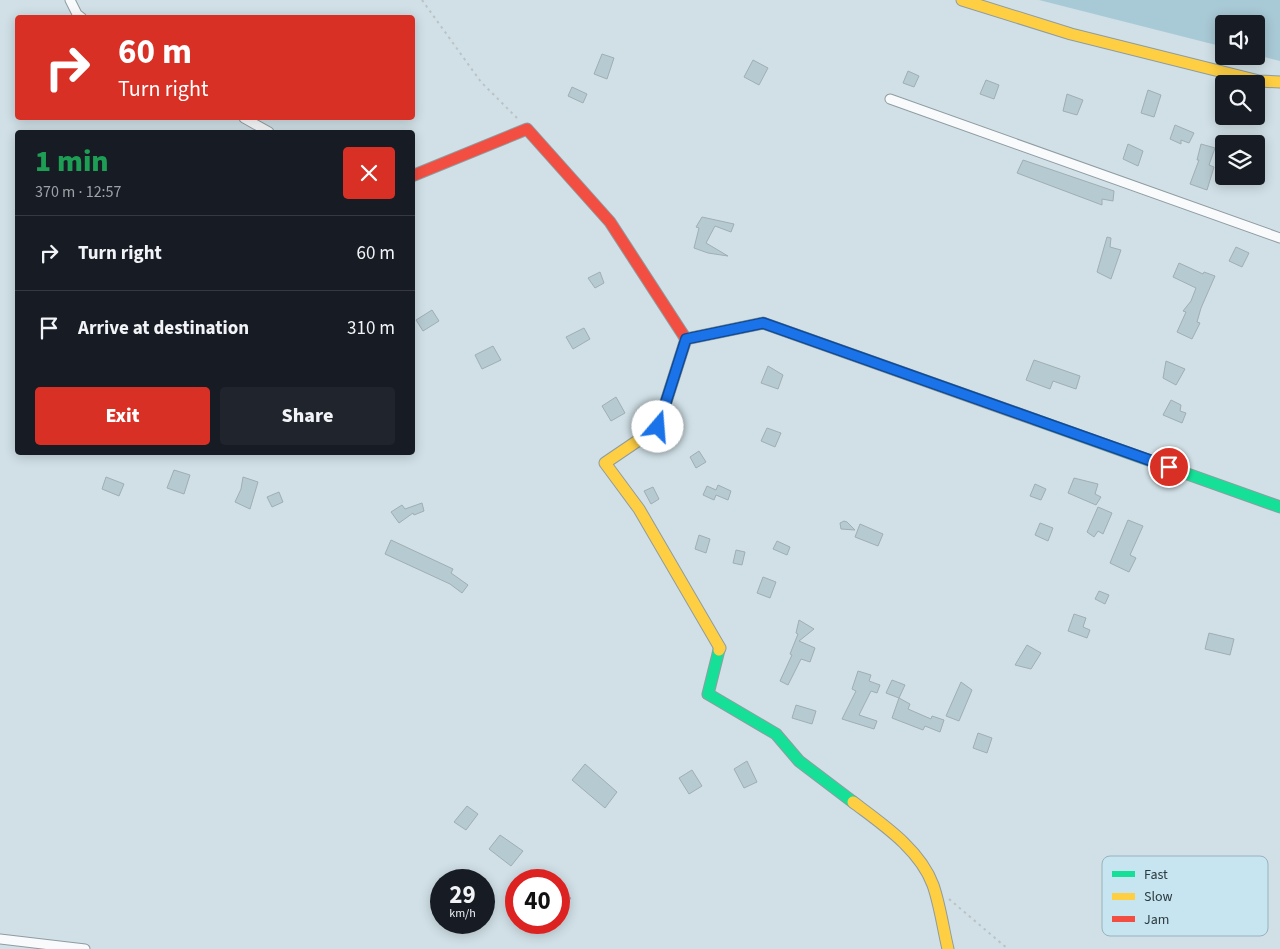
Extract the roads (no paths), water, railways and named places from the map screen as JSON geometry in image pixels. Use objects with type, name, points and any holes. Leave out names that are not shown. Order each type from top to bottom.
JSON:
[{"type":"street","points":[[70,0],[78,15]]},
{"type":"street","points":[[962,0],[1071,34],[1259,81],[1280,82]]},
{"type":"street","points":[[890,99],[1280,238]]},
{"type":"street","points":[[248,120],[265,130]]},
{"type":"street","points":[[415,175],[527,129],[610,222],[686,339]]},
{"type":"street","points":[[686,339],[763,323],[1280,507]]},
{"type":"street","points":[[686,339],[658,427],[605,462],[639,509],[720,648],[708,694],[776,734],[799,761],[892,831],[920,862],[933,884],[948,949]]},
{"type":"street","points":[[0,938],[85,949]]}]
